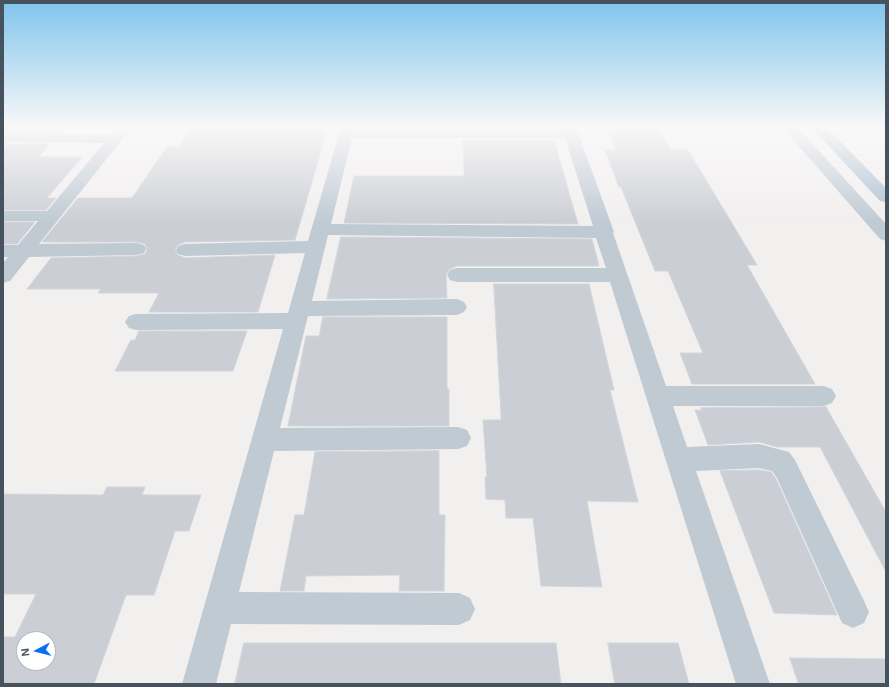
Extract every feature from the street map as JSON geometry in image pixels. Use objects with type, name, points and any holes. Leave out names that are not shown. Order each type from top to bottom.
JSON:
[{"type":"main road","points":[[849,159],[886,197]]},
{"type":"street","points":[[3,276],[99,159]]},
{"type":"street","points":[[199,684],[340,159]]},
{"type":"street","points":[[580,159],[753,684]]},
{"type":"street","points":[[818,159],[886,235]]},
{"type":"street","points":[[3,216],[52,216]]},
{"type":"street","points":[[185,250],[318,238],[605,232]]},
{"type":"street","points":[[3,251],[137,249]]},
{"type":"street","points":[[457,275],[619,275]]},
{"type":"street","points":[[136,322],[457,307]]},
{"type":"street","points":[[659,396],[824,396]]},
{"type":"street","points":[[264,440],[458,438]]},
{"type":"street","points":[[680,459],[759,456],[780,461],[786,469],[854,612]]},
{"type":"street","points":[[220,608],[459,609]]},
{"type":"building","points":[[3,159],[80,159],[47,198],[56,198],[46,210],[3,210]]},
{"type":"building","points":[[159,159],[319,159],[295,240],[185,242],[178,245],[175,249],[178,255],[185,258],[275,255],[258,312],[149,312],[159,293],[98,293],[101,289],[27,289],[51,258],[137,256],[145,254],[147,250],[145,244],[137,242],[42,242],[78,198],[132,198]]},
{"type":"building","points":[[464,159],[559,159],[578,224],[344,223],[354,176],[464,176]]},
{"type":"building","points":[[608,159],[693,159],[757,265],[747,265],[815,384],[692,384],[680,353],[703,353],[668,271],[655,271],[621,187],[619,187]]},
{"type":"building","points":[[3,222],[35,222],[17,244],[3,244]]},
{"type":"building","points":[[341,237],[592,239],[599,266],[457,266],[450,269],[446,274],[447,298],[327,299]]},
{"type":"building","points":[[494,284],[589,284],[614,390],[610,390],[638,502],[587,501],[602,587],[541,586],[533,518],[506,518],[505,500],[486,499],[485,477],[487,477],[483,420],[501,420]]},
{"type":"building","points":[[323,317],[447,317],[447,389],[449,389],[449,426],[288,426],[306,336],[319,336]]},
{"type":"building","points":[[139,331],[247,331],[233,371],[115,371],[131,340],[135,340]]},
{"type":"building","points":[[826,407],[886,512],[886,572],[820,447],[777,447],[759,442],[708,445],[695,410],[702,410],[701,408]]},
{"type":"building","points":[[439,451],[439,515],[445,515],[444,591],[399,591],[400,575],[306,576],[304,591],[280,591],[295,515],[304,515],[315,452]]},
{"type":"building","points":[[759,470],[771,472],[776,479],[837,615],[774,613],[720,471]]},
{"type":"building","points":[[107,487],[145,487],[142,495],[201,495],[189,531],[175,531],[154,595],[126,595],[94,684],[3,684],[3,637],[15,637],[16,635],[16,671],[56,671],[56,631],[18,631],[36,594],[3,594],[3,494],[103,495]]},
{"type":"building","points":[[244,643],[556,643],[561,684],[235,684]]},
{"type":"building","points":[[608,643],[678,643],[689,684],[615,684]]},
{"type":"building","points":[[790,658],[886,659],[886,684],[799,684]]}]
